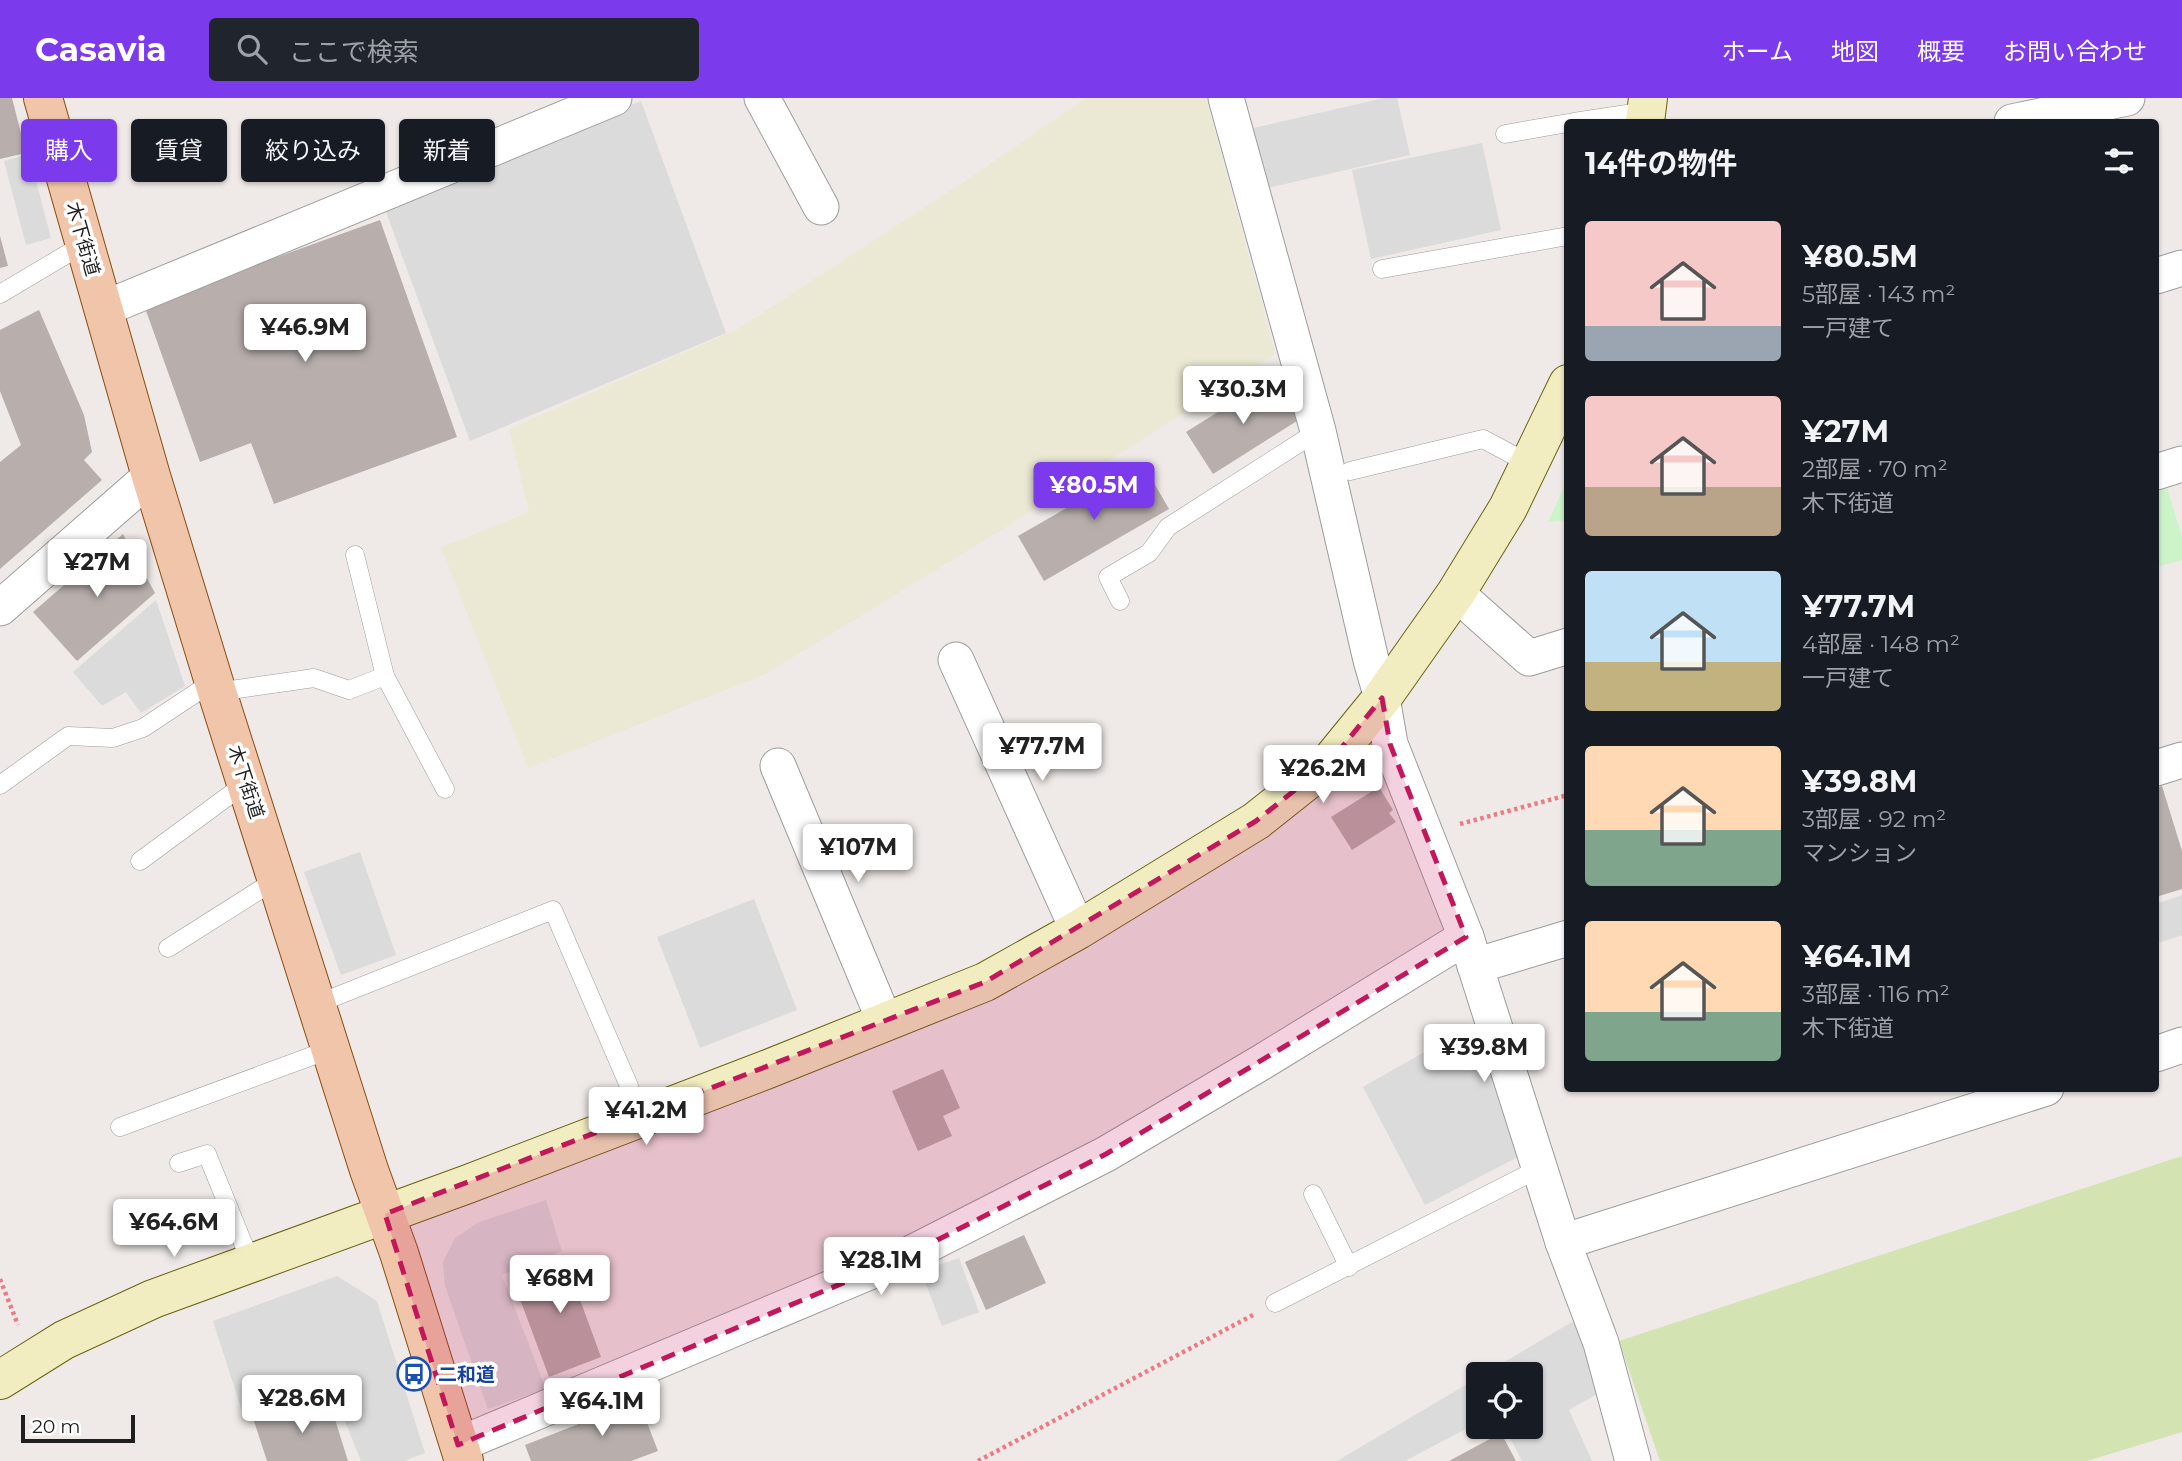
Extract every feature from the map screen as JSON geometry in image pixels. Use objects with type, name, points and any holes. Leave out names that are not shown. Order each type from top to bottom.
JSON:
[{"type":"main road","name":"木下街道","points":[[43,98],[151,476],[216,687],[461,1453]]},
{"type":"street","points":[[103,309],[614,98]]},
{"type":"street","points":[[762,98],[821,207]]},
{"type":"street","points":[[1226,98],[1318,431],[1382,698],[1390,744],[1470,951],[1563,1242],[1601,1343],[1633,1461]]},
{"type":"street","points":[[2026,119],[2127,98]]},
{"type":"street","points":[[2159,275],[2182,268]]},
{"type":"street","points":[[0,1380],[37,1355],[153,1299],[494,1174],[985,982],[1078,930],[1256,821],[1329,763],[1382,698],[1456,593],[1508,508],[1530,464],[1563,409]]},
{"type":"street","points":[[2159,470],[2182,464]]},
{"type":"street","points":[[0,608],[151,476]]},
{"type":"street","points":[[1456,593],[1528,657],[1564,647]]},
{"type":"street","points":[[956,660],[1078,930]]},
{"type":"street","points":[[2159,767],[2182,760]]},
{"type":"street","points":[[778,766],[885,1022]]},
{"type":"street","points":[[461,1453],[900,1259],[1106,1154],[1262,1062],[1470,951],[1564,939]]},
{"type":"street","points":[[2159,1053],[2182,1045]]},
{"type":"street","points":[[1563,1242],[2033,1092]]},
{"type":"lane","points":[[1594,119],[1647,111]]},
{"type":"lane","points":[[1506,134],[1564,125]]},
{"type":"lane","points":[[1382,269],[1564,237]]},
{"type":"lane","points":[[0,294],[84,244]]},
{"type":"lane","points":[[1120,601],[1108,577],[1149,553],[1168,527],[1318,431]]},
{"type":"lane","points":[[1350,471],[1483,439],[1530,464]]},
{"type":"lane","points":[[355,555],[385,676],[445,789]]},
{"type":"lane","points":[[0,785],[68,736],[113,738],[143,729],[216,687],[314,678],[349,690],[385,676]]},
{"type":"lane","points":[[140,862],[246,782]]},
{"type":"lane","points":[[168,947],[277,878]]},
{"type":"lane","points":[[317,1004],[553,910],[629,1086]]},
{"type":"lane","points":[[120,1127],[331,1049]]},
{"type":"lane","points":[[179,1163],[207,1154],[251,1263]]},
{"type":"lane","points":[[1275,1303],[1349,1268],[1540,1168]]},
{"type":"lane","points":[[1313,1195],[1349,1268]]},
{"type":"path","points":[[1425,833],[1564,796]]},
{"type":"path","points":[[0,1279],[18,1326]]},
{"type":"path","points":[[978,1461],[1275,1303]]},
{"type":"highlighted area","points":[[1382,698],[1390,744],[1466,937],[1106,1154],[900,1259],[458,1445],[385,1214],[985,982],[1256,821],[1329,763]]},
{"type":"shaded area","points":[[1086,98],[1206,98],[1275,354],[1008,526],[764,675],[528,768],[441,547],[529,512],[509,429],[738,329],[965,181]]},
{"type":"shaded area","points":[[1384,98],[1397,98],[1410,155],[1259,190],[1245,130]]},
{"type":"shaded area","points":[[641,101],[726,333],[470,441],[383,204],[438,182],[495,182],[495,159]]},
{"type":"shaded area","points":[[1482,143],[1501,230],[1371,259],[1352,170]]},
{"type":"shaded area","points":[[21,156],[21,182],[36,182],[51,238],[26,245],[4,161]]},
{"type":"shaded area","points":[[156,600],[185,686],[141,713],[126,692],[102,706],[73,672]]},
{"type":"shaded area","points":[[360,852],[396,955],[341,975],[304,872]]},
{"type":"shaded area","points":[[2182,895],[2182,935],[2159,943],[2159,903]]},
{"type":"shaded area","points":[[754,899],[797,1010],[700,1048],[657,937]]},
{"type":"shaded area","points":[[1475,1023],[1520,1156],[1425,1205],[1363,1087]]},
{"type":"shaded area","points":[[546,1200],[562,1251],[502,1275],[546,1389],[488,1409],[445,1286],[443,1262],[455,1238],[479,1222]]},
{"type":"shaded area","points":[[959,1258],[979,1312],[942,1326],[921,1271]]},
{"type":"shaded area","points":[[337,1276],[377,1301],[425,1453],[404,1461],[361,1461],[331,1387],[242,1411],[213,1321]]},
{"type":"shaded area","points":[[1577,1319],[1599,1393],[1569,1410],[1592,1461],[1522,1461],[1511,1439],[1543,1439],[1543,1362],[1504,1362]]},
{"type":"shaded area","points":[[1466,1385],[1466,1429],[1405,1461],[1337,1461]]},
{"type":"green space","points":[[2166,485],[2182,537],[2182,560],[2159,566],[2159,487]]},
{"type":"green space","points":[[1564,487],[1564,520],[1548,522]]},
{"type":"green space","points":[[2182,1156],[2182,1432],[2087,1461],[1660,1461],[1619,1341]]},
{"type":"building","points":[[0,98],[12,98],[21,133],[21,154],[0,159]]},
{"type":"building","points":[[380,220],[457,437],[274,504],[251,443],[200,462],[144,305]]},
{"type":"building","points":[[0,236],[8,266],[0,268]]},
{"type":"building","points":[[39,310],[84,415],[92,452],[84,460],[102,480],[0,569],[0,462],[21,445],[0,391],[0,330]]},
{"type":"building","points":[[1274,377],[1300,419],[1213,474],[1186,432]]},
{"type":"building","points":[[1143,464],[1169,509],[1044,581],[1018,536]]},
{"type":"building","points":[[123,534],[155,593],[77,661],[33,612]]},
{"type":"building","points":[[2162,786],[2182,851],[2182,889],[2159,896],[2159,787]]},
{"type":"building","points":[[1379,787],[1393,810],[1389,813],[1396,822],[1352,850],[1331,817]]},
{"type":"building","points":[[943,1069],[960,1108],[943,1116],[952,1136],[918,1151],[892,1091]]},
{"type":"building","points":[[1024,1235],[1046,1283],[986,1310],[965,1262]]},
{"type":"building","points":[[586,1256],[598,1289],[579,1297],[601,1357],[549,1377],[514,1283]]},
{"type":"building","points":[[650,1396],[658,1415],[646,1420],[658,1451],[631,1461],[531,1461],[525,1445]]},
{"type":"building","points":[[328,1397],[348,1461],[267,1461],[254,1421]]},
{"type":"building","points":[[1490,1439],[1504,1439],[1516,1461],[1449,1461]]},
{"type":"place","name":"二和道","points":[[414,1374]]}]
